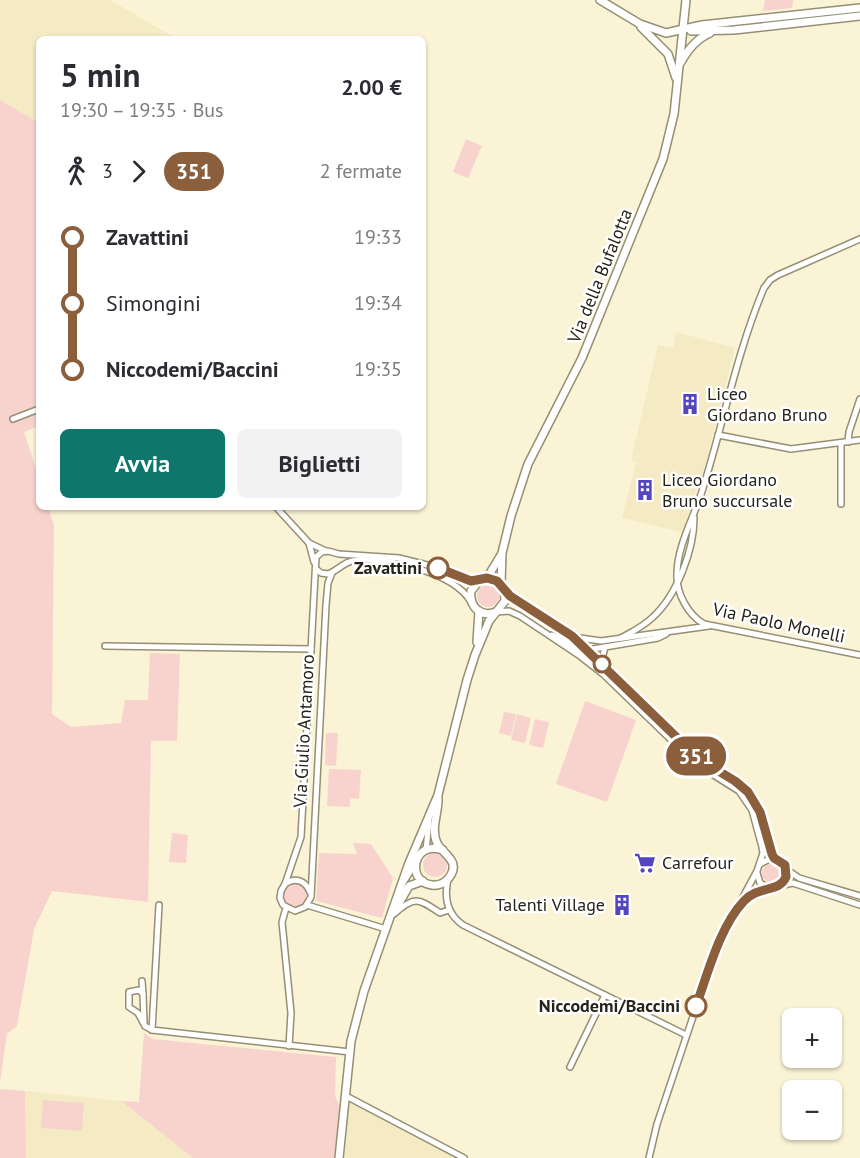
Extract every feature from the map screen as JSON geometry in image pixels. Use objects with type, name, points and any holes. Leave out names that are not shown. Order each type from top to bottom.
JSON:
[{"type":"street","points":[[600,0],[634,21],[662,32],[714,31],[860,16]]},
{"type":"street","name":"Via della Bufalotta","points":[[503,587],[502,553],[528,464],[582,358],[658,173],[670,133],[687,0]]},
{"type":"street","points":[[682,30],[702,25],[860,8]]},
{"type":"street","points":[[634,21],[668,54],[677,84]]},
{"type":"street","points":[[679,68],[692,45],[714,31]]},
{"type":"street","points":[[621,638],[652,618],[678,584],[742,346],[767,283],[778,275],[860,239]]},
{"type":"street","points":[[849,442],[849,432],[860,399]]},
{"type":"street","points":[[13,419],[36,410]]},
{"type":"street","points":[[718,435],[784,449],[860,440]]},
{"type":"street","points":[[841,443],[841,504]]},
{"type":"street","points":[[279,510],[309,543],[330,552],[407,559],[468,580],[479,581],[487,578],[495,580],[516,600],[572,636],[700,760],[735,781],[748,792],[760,812],[774,858]]},
{"type":"street","name":"Via Giulio Antamoro","points":[[289,1046],[291,1013],[282,922],[286,908],[280,896],[301,840],[315,566],[309,543]]},
{"type":"street","points":[[330,552],[317,555],[315,566],[322,574],[333,572],[355,561],[404,565],[455,584],[479,611],[487,614],[509,611],[540,629],[603,674],[696,764],[741,794],[750,806],[763,850],[758,868],[711,963],[657,1124],[650,1158]]},
{"type":"street","points":[[330,552],[338,560],[333,572]]},
{"type":"street","name":"Via della Bufalotta","points":[[487,578],[502,553]]},
{"type":"street","name":"Via Giulio Antamoro","points":[[307,905],[310,900],[326,605],[328,583],[333,572]]},
{"type":"street","points":[[472,603],[471,591],[479,581]]},
{"type":"street","name":"Via Paolo Monelli","points":[[678,584],[688,609],[700,622],[709,626],[860,655]]},
{"type":"street","points":[[503,587],[504,603],[488,623],[467,680],[438,795],[435,830],[437,844],[451,858],[453,864],[446,893],[450,910],[459,923],[686,1035]]},
{"type":"street","points":[[475,655],[480,627],[479,611]]},
{"type":"street","points":[[540,629],[546,618]]},
{"type":"street","points":[[572,636],[596,641],[709,626]]},
{"type":"street","points":[[548,634],[562,639],[580,651],[588,651],[658,638],[668,633]]},
{"type":"street","points":[[105,646],[311,649]]},
{"type":"street","points":[[602,663],[605,647]]},
{"type":"street","points":[[339,1158],[350,1052],[364,991],[400,887],[438,795]]},
{"type":"street","points":[[426,850],[432,807]]},
{"type":"street","points":[[400,887],[418,856],[426,850],[435,848],[443,850]]},
{"type":"street","points":[[758,868],[767,859],[774,858],[782,862],[786,869],[799,878],[860,896]]},
{"type":"street","points":[[415,864],[417,875],[429,885],[437,885],[448,879]]},
{"type":"street","points":[[758,868],[760,883],[768,888]]},
{"type":"street","points":[[781,885],[786,877],[786,869]]},
{"type":"street","points":[[285,884],[291,880],[300,881],[306,884],[310,892]]},
{"type":"street","points":[[386,929],[406,888],[413,883],[423,881]]},
{"type":"street","points":[[736,910],[752,894],[781,885],[796,884],[860,905]]},
{"type":"street","points":[[394,914],[404,905],[418,900],[426,902],[440,912],[450,910]]},
{"type":"street","points":[[152,1030],[159,905]]},
{"type":"street","points":[[286,908],[297,911],[307,905],[386,929]]},
{"type":"street","points":[[142,981],[144,1023]]},
{"type":"street","points":[[143,994],[137,989],[128,989],[129,1007],[138,1013],[152,1030],[350,1052]]},
{"type":"street","points":[[570,1067],[605,995]]},
{"type":"street","points":[[346,1096],[464,1158]]},
{"type":"shaded area","points":[[0,0],[110,0],[172,36],[36,36],[36,121],[0,100]]},
{"type":"shaded area","points":[[765,0],[793,0],[792,8],[763,11]]},
{"type":"shaded area","points":[[0,100],[36,121],[36,427],[24,432],[36,469],[36,510],[49,510],[54,525],[52,714],[71,727],[121,723],[125,700],[148,700],[150,653],[180,654],[177,741],[151,741],[148,902],[52,891],[34,929],[17,1026],[7,1034],[0,1082]]},
{"type":"shaded area","points":[[466,139],[482,146],[468,178],[453,172]]},
{"type":"shaded area","points":[[676,332],[735,348],[702,478],[683,532],[622,518],[636,462],[631,460],[658,345],[673,348]]},
{"type":"shaded area","points":[[488,585],[496,588],[499,596],[496,604],[488,607],[480,604],[477,596],[480,588]]},
{"type":"shaded area","points":[[585,701],[636,720],[607,802],[556,784]]},
{"type":"shaded area","points":[[504,712],[516,714],[511,736],[499,733]]},
{"type":"shaded area","points":[[517,714],[531,718],[525,743],[511,740]]},
{"type":"shaded area","points":[[535,719],[549,722],[543,748],[529,745]]},
{"type":"shaded area","points":[[326,733],[338,733],[336,766],[325,765]]},
{"type":"shaded area","points":[[329,769],[361,770],[359,799],[350,798],[350,807],[327,806]]},
{"type":"shaded area","points":[[172,833],[188,835],[186,863],[169,862]]},
{"type":"shaded area","points":[[353,843],[371,844],[393,878],[382,918],[316,901],[319,853],[357,854]]},
{"type":"shaded area","points":[[435,853],[440,854],[446,860],[446,870],[440,876],[435,877],[430,876],[424,870],[423,865],[424,860],[430,854]]},
{"type":"shaded area","points":[[772,863],[779,866],[782,873],[779,880],[772,883],[765,880],[762,873],[765,866]]},
{"type":"shaded area","points":[[295,883],[300,884],[306,890],[306,900],[300,906],[295,907],[290,906],[284,900],[283,895],[284,890],[290,884]]},
{"type":"shaded area","points":[[144,1033],[153,1039],[336,1057],[335,1096],[340,1107],[334,1158],[193,1158],[121,1101],[139,1102]]},
{"type":"shaded area","points":[[0,1089],[25,1091],[26,1158],[0,1158]]},
{"type":"shaded area","points":[[25,1091],[121,1101],[193,1158],[26,1158]]},
{"type":"shaded area","points":[[43,1100],[84,1103],[82,1131],[41,1128]]},
{"type":"shaded area","points":[[347,1100],[461,1158],[340,1158]]},
{"type":"bus line","name":"351","points":[[438,568],[471,581],[490,578],[499,582],[510,596],[572,636],[700,760],[741,785],[753,798],[760,812],[774,858],[785,865],[787,872],[785,881],[778,887],[755,892],[746,898],[736,910],[711,963],[696,1006]]},
{"type":"place","name":"Liceo Giordano Bruno","points":[[690,404]]},
{"type":"place","name":"Liceo Giordano Bruno succursale","points":[[645,490]]},
{"type":"place","name":"Zavattini","points":[[438,568]]},
{"type":"place","name":"Carrefour","points":[[645,863]]},
{"type":"place","name":"Talenti Village","points":[[622,905]]},
{"type":"place","name":"Niccodemi/Baccini","points":[[696,1006]]}]
